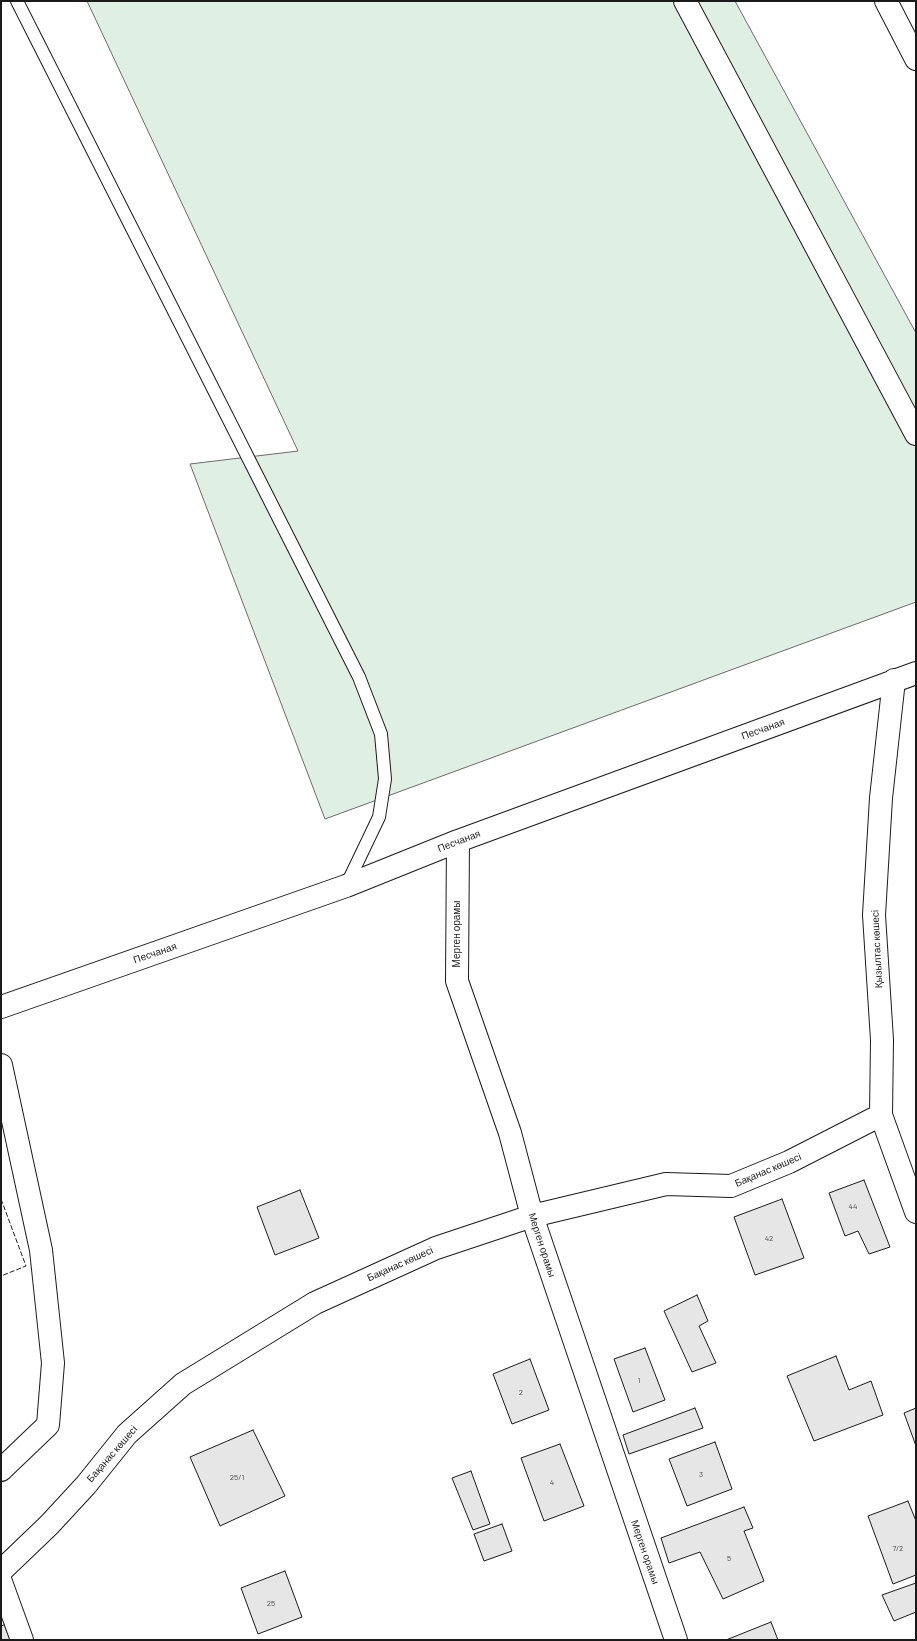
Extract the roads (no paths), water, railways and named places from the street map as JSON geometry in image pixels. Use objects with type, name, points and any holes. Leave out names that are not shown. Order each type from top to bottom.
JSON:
[{"type":"main road","points":[[685,1],[916,434]]},
{"type":"main road","points":[[886,1],[916,59]]},
{"type":"main road","name":"Песчаная","points":[[1,1007],[346,886],[458,841],[916,673]]},
{"type":"main road","name":"Қызылтас көшесі","points":[[894,680],[881,798],[874,915],[882,1040],[881,1115],[916,1212]]},
{"type":"main road","name":"Мерген орамы","points":[[458,841],[457,981],[510,1133],[532,1216],[676,1640]]},
{"type":"main road","points":[[1,1065],[41,1250],[53,1363],[48,1425],[1,1470]]},
{"type":"main road","name":"Бақанас көшесі","points":[[1,1571],[86,1485],[127,1434],[183,1384],[315,1303],[436,1248],[532,1216],[666,1184],[731,1186],[789,1162],[881,1115]]},
{"type":"main road","points":[[1,1582],[22,1640]]},
{"type":"lane","points":[[17,1],[355,670],[382,734],[385,779],[379,817],[346,886]]}]
